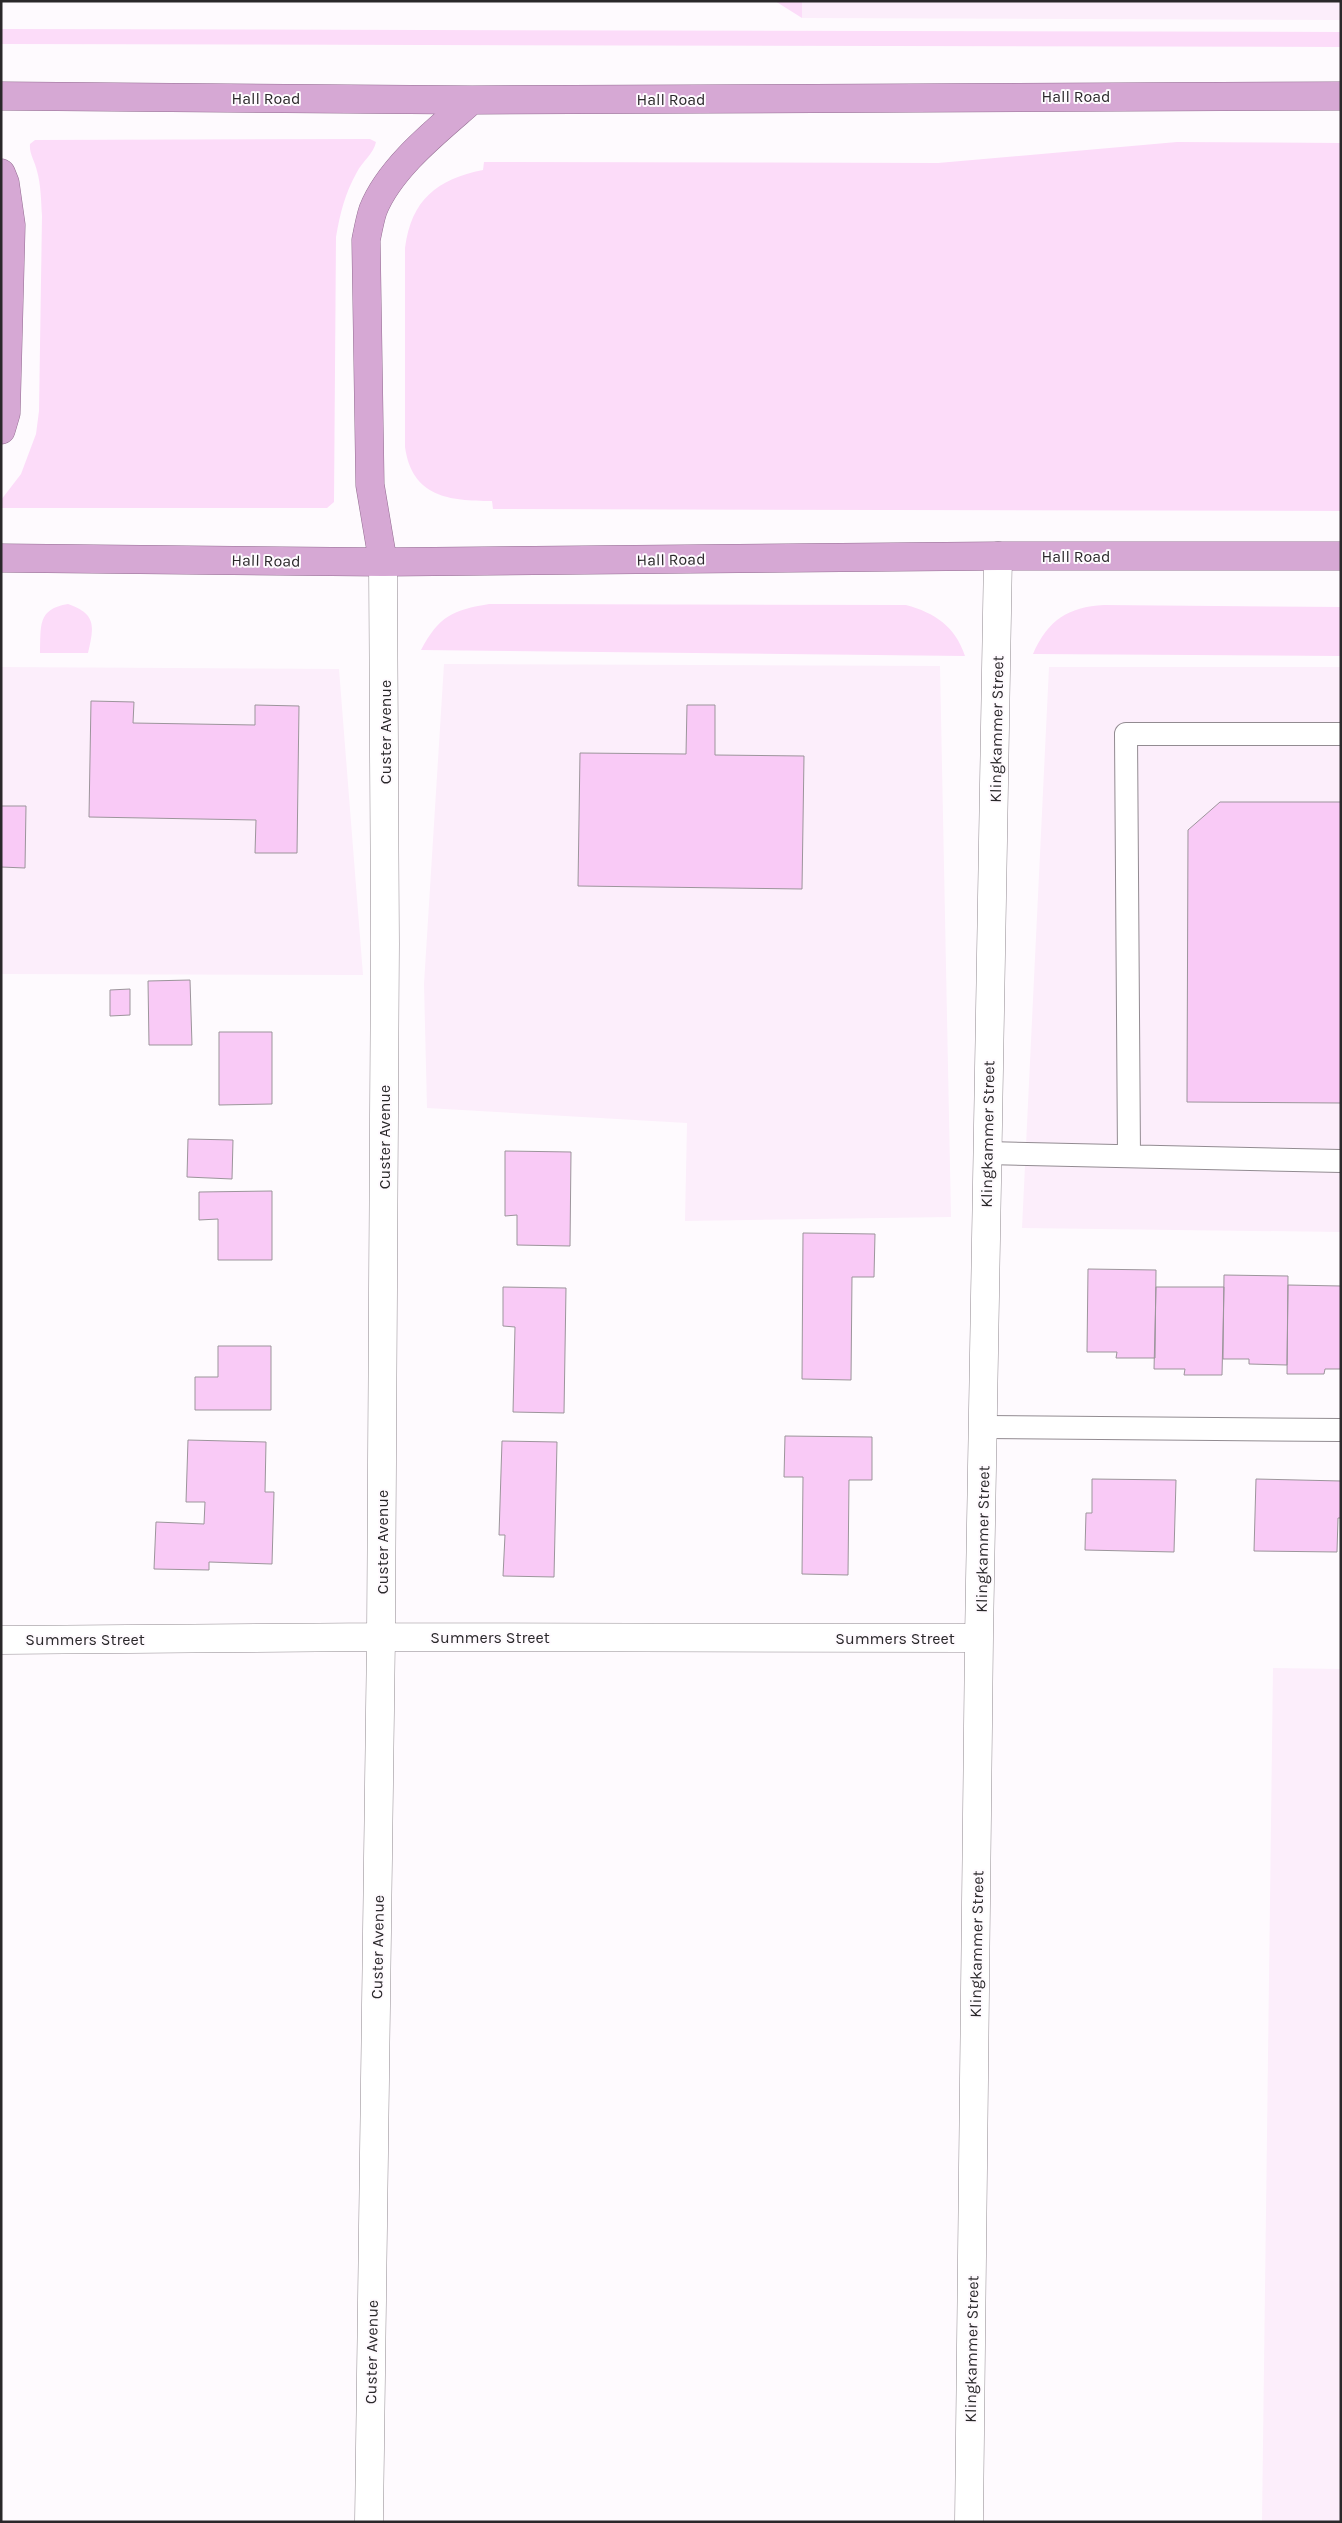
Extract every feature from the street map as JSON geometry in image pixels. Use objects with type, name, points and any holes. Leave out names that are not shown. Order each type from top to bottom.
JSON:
[{"type":"highway","name":"Hall Road","points":[[1,96],[472,100],[1341,96]]},
{"type":"highway","points":[[383,562],[370,484],[366,240],[374,209],[392,180],[425,142],[472,100]]},
{"type":"highway","points":[[1,173],[5,183],[11,225],[6,413],[1,430]]},
{"type":"highway","name":"Hall Road","points":[[1,558],[383,562],[998,556],[1341,556]]},
{"type":"street","name":"Klingkammer Street","points":[[969,2522],[979,1638],[998,556]]},
{"type":"street","name":"Custer Avenue","points":[[369,2522],[381,1637],[385,876],[383,562]]},
{"type":"street","name":"Summers Street","points":[[1,1640],[381,1637],[979,1638]]},
{"type":"lane","points":[[1129,1156],[1126,734],[1341,734]]},
{"type":"lane","points":[[987,1154],[1341,1161]]},
{"type":"lane","points":[[984,1427],[1341,1430]]},
{"type":"shaded area","points":[[775,1],[802,1],[802,18]]},
{"type":"shaded area","points":[[802,1],[1341,1],[1341,20],[802,18]]},
{"type":"shaded area","points":[[1,29],[1341,32],[1341,47],[1,44]]},
{"type":"shaded area","points":[[370,139],[376,142],[375,146],[359,168],[349,188],[341,212],[336,237],[334,502],[327,508],[1,508],[1,500],[21,474],[36,434],[39,411],[42,216],[41,193],[36,167],[30,151],[30,144],[35,140]]},
{"type":"shaded area","points":[[1177,142],[1341,143],[1341,511],[493,509],[492,501],[461,500],[435,493],[424,486],[416,477],[409,464],[405,447],[405,248],[408,231],[413,217],[429,194],[452,179],[483,170],[484,162],[938,163]]},
{"type":"shaded area","points":[[68,604],[84,612],[89,617],[92,629],[88,653],[40,653],[43,620],[51,610]]},
{"type":"shaded area","points":[[489,604],[906,605],[926,612],[943,622],[956,636],[965,656],[421,650],[434,629],[448,616],[466,609]]},
{"type":"shaded area","points":[[1091,606],[1341,607],[1341,656],[1033,654],[1045,632],[1061,618],[1070,612]]},
{"type":"shaded area","points":[[444,664],[940,666],[951,1217],[685,1221],[687,1123],[427,1108],[424,984]]},
{"type":"shaded area","points":[[1,667],[339,669],[363,975],[1,974]]},
{"type":"shaded area","points":[[1049,667],[1341,667],[1341,1232],[1022,1228]]},
{"type":"shaded area","points":[[1273,1668],[1341,1669],[1341,2522],[1262,2522]]},
{"type":"building","points":[[91,701],[134,702],[133,723],[255,725],[255,705],[299,706],[297,853],[255,853],[256,820],[89,817]]},
{"type":"building","points":[[687,705],[715,705],[715,755],[804,756],[802,889],[578,886],[580,753],[686,754]]},
{"type":"building","points":[[1220,802],[1341,802],[1341,1103],[1187,1102],[1188,830]]},
{"type":"building","points":[[1,806],[26,806],[25,868],[1,867]]},
{"type":"building","points":[[190,980],[192,1045],[149,1045],[148,981]]},
{"type":"building","points":[[130,989],[130,1015],[110,1016],[110,990]]},
{"type":"building","points":[[219,1032],[272,1032],[272,1104],[219,1105]]},
{"type":"building","points":[[188,1139],[233,1140],[232,1179],[187,1177]]},
{"type":"building","points":[[505,1151],[571,1152],[570,1246],[517,1245],[517,1215],[505,1216]]},
{"type":"building","points":[[272,1191],[272,1260],[218,1260],[218,1219],[199,1220],[199,1192]]},
{"type":"building","points":[[803,1233],[875,1234],[874,1277],[852,1277],[851,1380],[802,1379]]},
{"type":"building","points":[[1088,1269],[1156,1270],[1155,1358],[1116,1358],[1117,1352],[1087,1352]]},
{"type":"building","points":[[1224,1275],[1288,1276],[1287,1365],[1249,1364],[1249,1359],[1223,1359]]},
{"type":"building","points":[[1288,1285],[1341,1286],[1341,1369],[1325,1369],[1324,1374],[1287,1374]]},
{"type":"building","points":[[503,1287],[566,1288],[564,1413],[513,1412],[515,1327],[503,1326]]},
{"type":"building","points":[[1156,1287],[1224,1287],[1222,1375],[1184,1375],[1185,1369],[1154,1369]]},
{"type":"building","points":[[218,1346],[271,1346],[271,1410],[195,1410],[195,1377],[218,1377]]},
{"type":"building","points":[[785,1436],[872,1437],[872,1480],[849,1480],[848,1575],[802,1574],[803,1477],[784,1477]]},
{"type":"building","points":[[188,1440],[266,1442],[265,1492],[274,1492],[272,1564],[209,1562],[209,1570],[154,1569],[156,1522],[204,1524],[205,1502],[186,1502]]},
{"type":"building","points":[[502,1441],[557,1442],[554,1577],[503,1576],[505,1535],[499,1535]]},
{"type":"building","points":[[1092,1479],[1176,1480],[1174,1552],[1085,1550],[1086,1513],[1092,1513]]},
{"type":"building","points":[[1256,1479],[1341,1481],[1341,1518],[1338,1518],[1337,1552],[1254,1551]]}]
